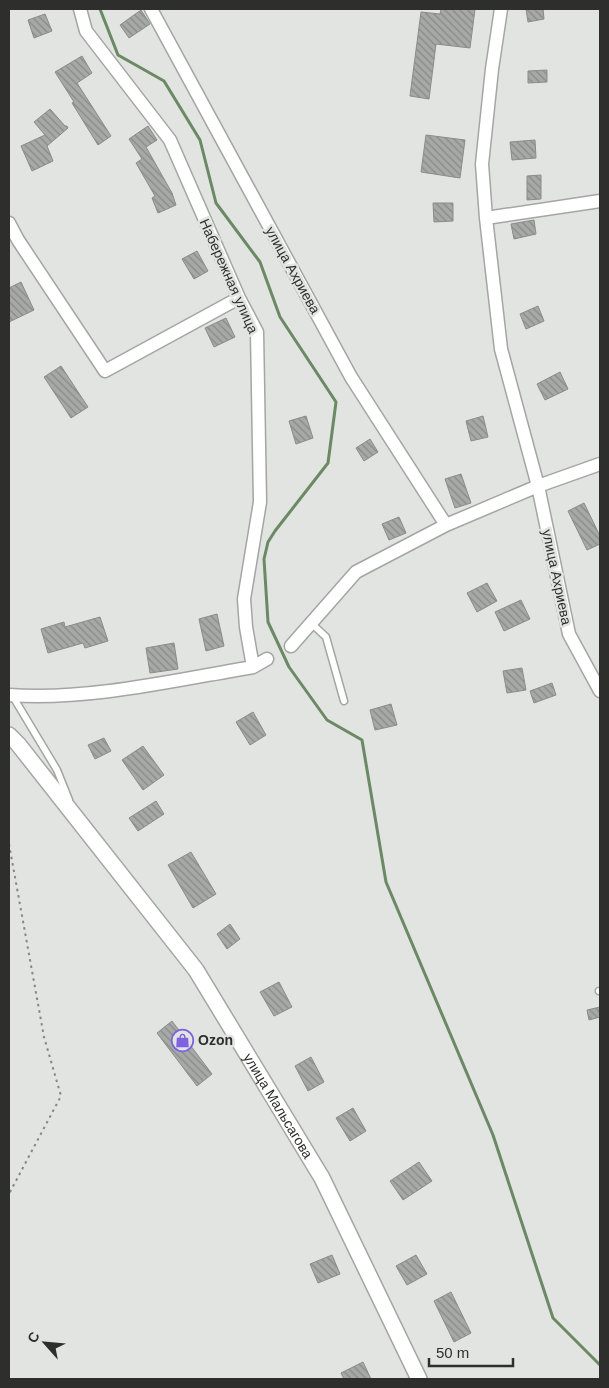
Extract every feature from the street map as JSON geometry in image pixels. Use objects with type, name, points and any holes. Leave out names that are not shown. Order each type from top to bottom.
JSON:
[{"type":"street","name":"Набережная улица","points":[[80,9],[86,31],[170,140],[239,298],[257,332],[260,502],[244,599],[246,627],[254,666]]},
{"type":"street","name":"улица Ахриева","points":[[151,9],[351,376],[446,524]]},
{"type":"street","name":"улица Ахриева","points":[[501,9],[492,69],[482,164],[486,218],[502,349],[538,486],[569,634],[600,691]]},
{"type":"street","points":[[486,218],[600,201]]},
{"type":"street","points":[[9,223],[18,240],[105,372],[239,298]]},
{"type":"street","points":[[291,646],[356,572],[446,524],[538,486],[600,464]]},
{"type":"street","points":[[10,695],[64,695],[144,686],[254,666],[268,659]]},
{"type":"street","name":"улица Мальсагова","points":[[9,735],[75,815],[196,970],[322,1178],[419,1379]]},
{"type":"lane","points":[[311,623],[326,637],[344,701]]},
{"type":"lane","points":[[10,695],[58,770],[75,815]]},
{"type":"path","points":[[9,844],[44,1037],[61,1096],[9,1194]]},
{"type":"building","points":[[441,9],[475,9],[470,48],[436,44],[429,99],[410,96],[421,12],[440,14]]},
{"type":"building","points":[[526,9],[543,9],[544,19],[528,22]]},
{"type":"building","points":[[141,10],[150,24],[129,38],[120,25]]},
{"type":"building","points":[[45,14],[52,31],[34,38],[28,20]]},
{"type":"building","points":[[82,56],[92,73],[77,83],[111,136],[98,145],[55,72]]},
{"type":"building","points":[[547,70],[547,82],[528,83],[528,71]]},
{"type":"building","points":[[50,109],[68,128],[47,146],[53,161],[32,171],[21,146],[45,135],[34,122]]},
{"type":"building","points":[[148,126],[157,140],[146,147],[172,193],[176,205],[158,213],[152,198],[155,196],[136,163],[142,159],[129,139]]},
{"type":"building","points":[[426,135],[465,140],[460,178],[421,172]]},
{"type":"building","points":[[535,140],[536,158],[512,160],[510,142]]},
{"type":"building","points":[[541,175],[541,199],[527,200],[527,176]]},
{"type":"building","points":[[433,203],[453,203],[453,221],[434,222]]},
{"type":"building","points":[[534,220],[536,234],[514,239],[511,224]]},
{"type":"building","points":[[197,251],[208,271],[194,279],[182,259]]},
{"type":"building","points":[[21,282],[34,310],[9,322],[9,288]]},
{"type":"building","points":[[538,306],[544,321],[526,329],[520,314]]},
{"type":"building","points":[[226,318],[235,337],[214,347],[205,328]]},
{"type":"building","points":[[61,366],[88,407],[71,418],[44,377]]},
{"type":"building","points":[[560,372],[568,389],[545,400],[537,384]]},
{"type":"building","points":[[306,416],[313,438],[296,444],[289,421]]},
{"type":"building","points":[[483,416],[488,437],[471,441],[466,421]]},
{"type":"building","points":[[370,439],[378,452],[364,461],[356,448]]},
{"type":"building","points":[[461,474],[471,503],[455,508],[445,479]]},
{"type":"building","points":[[584,503],[600,536],[600,544],[587,550],[568,511]]},
{"type":"building","points":[[399,517],[406,533],[389,540],[382,524]]},
{"type":"building","points":[[487,583],[497,601],[477,612],[467,593]]},
{"type":"building","points":[[521,600],[530,619],[504,631],[495,612]]},
{"type":"building","points":[[217,614],[224,646],[206,651],[199,619]]},
{"type":"building","points":[[100,617],[108,641],[85,648],[83,643],[48,653],[41,629],[64,622],[65,627]]},
{"type":"building","points":[[174,643],[178,669],[150,673],[146,648]]},
{"type":"building","points":[[522,668],[526,690],[507,693],[503,671]]},
{"type":"building","points":[[552,683],[556,695],[534,703],[530,691]]},
{"type":"building","points":[[391,704],[397,725],[375,730],[370,710]]},
{"type":"building","points":[[253,712],[266,735],[250,745],[236,722]]},
{"type":"building","points":[[104,738],[111,751],[95,759],[88,745]]},
{"type":"building","points":[[143,746],[164,775],[143,790],[122,760]]},
{"type":"building","points":[[156,801],[164,814],[138,831],[129,818]]},
{"type":"building","points":[[191,852],[216,894],[193,908],[168,865]]},
{"type":"building","points":[[230,924],[240,939],[227,949],[217,934]]},
{"type":"building","points":[[279,982],[292,1007],[274,1016],[260,992]]},
{"type":"building","points":[[600,1007],[600,1017],[589,1020],[587,1010]]},
{"type":"building","points":[[172,1021],[212,1074],[197,1086],[157,1033]]},
{"type":"building","points":[[311,1057],[324,1082],[308,1091],[295,1066]]},
{"type":"building","points":[[353,1108],[366,1131],[350,1141],[336,1118]]},
{"type":"building","points":[[419,1162],[432,1181],[403,1200],[390,1181]]},
{"type":"building","points":[[332,1255],[340,1274],[318,1283],[310,1264]]},
{"type":"building","points":[[416,1255],[427,1274],[407,1285],[396,1266]]},
{"type":"building","points":[[451,1292],[471,1333],[454,1342],[434,1301]]},
{"type":"building","points":[[363,1362],[371,1379],[344,1379],[341,1373]]},
{"type":"waterway","points":[[100,9],[118,55],[164,81],[200,140],[216,203],[260,262],[280,317],[336,402],[328,463],[268,542],[264,559],[268,622],[289,667],[327,720],[362,740],[386,882],[493,1135],[553,1318],[600,1365]]},
{"type":"place","name":"Ozon","points":[[182,1040]]}]
